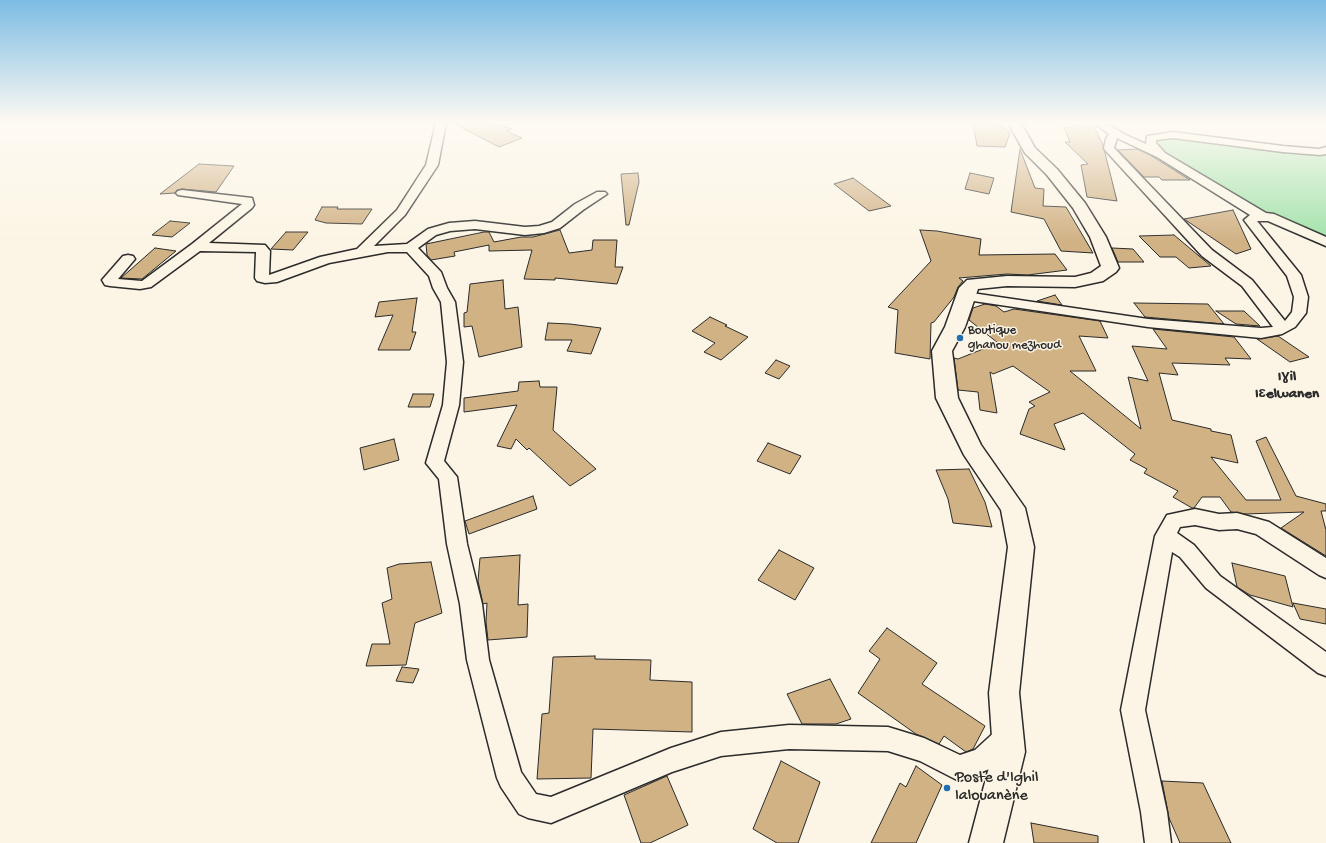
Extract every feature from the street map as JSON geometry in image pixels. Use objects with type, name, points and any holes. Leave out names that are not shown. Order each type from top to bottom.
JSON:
[{"type":"street","points":[[361,252],[401,212],[433,162]]},
{"type":"street","points":[[986,843],[1009,752],[1004,693],[1021,547],[1013,508],[972,449],[947,398],[942,351],[954,327],[968,288],[973,284],[1007,281],[1075,282],[1097,277],[1110,268],[1098,237],[1080,206],[1042,162]]},
{"type":"street","points":[[1122,162],[1207,253],[1247,283],[1282,328]]},
{"type":"street","points":[[1175,162],[1263,217]]},
{"type":"street","points":[[128,259],[109,280],[110,282],[140,285],[146,284],[197,247],[248,204],[248,201],[245,200],[182,193]]},
{"type":"street","points":[[197,247],[260,248],[263,251],[262,278],[272,279],[325,260],[388,248],[410,248],[432,232],[449,227],[475,225],[525,231],[540,230],[556,225],[579,207],[601,194]]},
{"type":"street","points":[[965,296],[1148,323],[1260,333],[1277,331],[1290,324],[1299,313],[1301,297],[1294,275],[1250,220],[1255,217],[1279,220],[1326,242]]},
{"type":"street","points":[[410,248],[436,275],[440,288],[448,302],[455,362],[451,405],[435,463],[448,478],[457,544],[470,604],[480,667],[510,778],[528,805],[551,810],[670,760],[721,744],[789,737],[888,739],[924,750],[959,768],[984,759],[1008,737]]},
{"type":"street","points":[[1158,843],[1154,812],[1133,710],[1165,536],[1174,520],[1195,517],[1219,522],[1237,521],[1262,528],[1326,569]]},
{"type":"street","points":[[1165,536],[1188,552],[1213,582],[1326,665]]},
{"type":"green space","points":[[1182,162],[1326,162],[1326,238],[1266,214]]},
{"type":"building","points":[[1018,162],[1025,162],[1035,188],[1044,189],[1043,206],[1066,207],[1093,253],[1061,251],[1044,219],[1011,212]]},
{"type":"building","points":[[1086,162],[1107,162],[1117,201],[1087,197],[1081,165],[1088,164]]},
{"type":"building","points":[[1130,162],[1162,162],[1190,180],[1162,180],[1159,177],[1144,177]]},
{"type":"building","points":[[199,164],[234,166],[216,192],[182,189],[177,190],[175,193],[160,194]]},
{"type":"building","points":[[638,173],[639,182],[629,225],[626,225],[621,174]]},
{"type":"building","points":[[970,173],[994,178],[989,194],[965,189]]},
{"type":"building","points":[[853,178],[891,206],[869,211],[834,184]]},
{"type":"building","points":[[322,207],[338,207],[337,209],[372,209],[362,224],[326,223],[315,220]]},
{"type":"building","points":[[1233,210],[1251,249],[1236,254],[1184,219]]},
{"type":"building","points":[[170,221],[190,223],[172,237],[152,235]]},
{"type":"building","points":[[560,230],[569,253],[592,250],[593,240],[617,240],[615,267],[623,267],[617,284],[555,278],[555,280],[524,279],[532,250],[489,251],[489,245],[454,252],[455,256],[431,260],[427,255],[426,244],[484,232],[489,232],[494,242],[521,237],[533,237]]},
{"type":"building","points":[[920,230],[937,231],[981,239],[979,255],[1055,254],[1067,270],[1028,275],[1007,274],[959,278],[963,281],[958,287],[954,297],[934,322],[931,323],[930,359],[895,353],[898,310],[888,307],[931,261]]},
{"type":"building","points":[[286,232],[308,232],[293,250],[271,249]]},
{"type":"building","points":[[1174,235],[1211,266],[1189,268],[1176,257],[1160,257],[1139,236]]},
{"type":"building","points":[[155,248],[176,251],[142,279],[121,278]]},
{"type":"building","points":[[1112,248],[1133,249],[1144,262],[1118,262]]},
{"type":"building","points":[[503,280],[505,309],[518,307],[522,347],[479,357],[472,326],[464,327],[464,313],[467,312],[470,284]]},
{"type":"building","points":[[1055,295],[1062,305],[1037,301]]},
{"type":"building","points":[[417,298],[412,332],[416,332],[410,350],[378,350],[393,315],[375,317],[379,302]]},
{"type":"building","points":[[1134,303],[1208,304],[1224,324],[1145,317]]},
{"type":"building","points":[[985,304],[996,306],[1004,312],[1014,309],[1100,321],[1108,338],[1079,336],[1096,371],[1070,371],[1141,429],[1128,377],[1148,381],[1132,346],[1167,349],[1153,329],[1234,337],[1251,359],[1225,358],[1230,365],[1172,363],[1178,375],[1159,373],[1172,420],[1231,435],[1238,463],[1211,457],[1246,500],[1281,500],[1256,441],[1266,437],[1296,496],[1326,504],[1326,511],[1321,511],[1326,530],[1326,556],[1281,528],[1304,512],[1245,514],[1231,512],[1220,497],[1202,497],[1194,508],[1192,508],[1173,497],[1178,491],[1144,473],[1147,469],[1130,460],[1135,454],[1083,413],[1054,424],[1065,450],[1020,434],[1029,409],[1035,406],[1029,402],[1050,392],[1013,366],[993,374],[990,372],[997,413],[980,410],[978,392],[958,390],[954,358],[958,359],[998,343],[969,320],[973,308]]},
{"type":"building","points":[[1216,311],[1244,311],[1260,326],[1236,324]]},
{"type":"building","points":[[710,317],[748,337],[721,360],[704,352],[715,343],[692,331]]},
{"type":"building","points":[[548,323],[601,328],[591,354],[567,351],[572,340],[545,340]]},
{"type":"building","points":[[1278,336],[1309,357],[1290,362],[1257,339]]},
{"type":"building","points":[[776,360],[790,366],[779,379],[765,373]]},
{"type":"building","points":[[539,381],[540,387],[557,387],[553,430],[596,469],[570,486],[529,448],[527,450],[516,439],[511,449],[497,446],[517,405],[464,412],[464,398],[518,391],[519,382]]},
{"type":"building","points":[[413,394],[434,394],[430,407],[408,407]]},
{"type":"building","points":[[394,439],[399,460],[364,470],[360,448]]},
{"type":"building","points":[[768,443],[801,456],[790,474],[757,461]]},
{"type":"building","points":[[969,469],[985,502],[992,527],[953,523],[948,499],[936,470]]},
{"type":"building","points":[[533,496],[537,509],[469,534],[465,521]]},
{"type":"building","points":[[779,550],[814,568],[795,600],[758,580]]},
{"type":"building","points":[[520,555],[518,605],[528,604],[527,637],[488,640],[486,622],[487,603],[483,604],[478,581],[480,558]]},
{"type":"building","points":[[431,562],[442,613],[415,623],[406,665],[366,666],[372,644],[390,644],[382,603],[392,599],[387,568],[399,564]]},
{"type":"building","points":[[1232,563],[1285,576],[1293,607],[1250,595],[1237,587]]},
{"type":"building","points":[[1293,603],[1326,609],[1326,624],[1300,619]]},
{"type":"building","points":[[887,628],[937,663],[922,684],[985,726],[973,749],[966,752],[944,736],[939,744],[916,734],[858,693],[880,659],[869,651]]},
{"type":"building","points":[[595,656],[595,659],[651,660],[650,680],[692,682],[692,732],[593,729],[591,778],[537,779],[542,714],[549,713],[553,657]]},
{"type":"building","points":[[402,667],[419,669],[413,683],[396,681]]},
{"type":"building","points":[[830,679],[851,719],[836,724],[802,724],[787,694]]},
{"type":"building","points":[[781,761],[820,782],[798,843],[777,843],[753,829]]},
{"type":"building","points":[[916,766],[942,785],[916,843],[871,843],[900,783],[906,787]]},
{"type":"building","points":[[667,776],[688,825],[650,843],[641,843],[624,795]]},
{"type":"building","points":[[1162,781],[1203,783],[1231,843],[1180,843],[1169,818]]},
{"type":"building","points":[[1031,823],[1098,836],[1098,843],[1034,843]]},
{"type":"place","name":"Boutique ghanou mezhoud","points":[[960,338]]},
{"type":"place","name":"Poste d'Ighil Ialouanène","points":[[947,788]]},
{"type":"district","name":"Iɣil Iɛelwanen","points":[[1287,386]]}]
